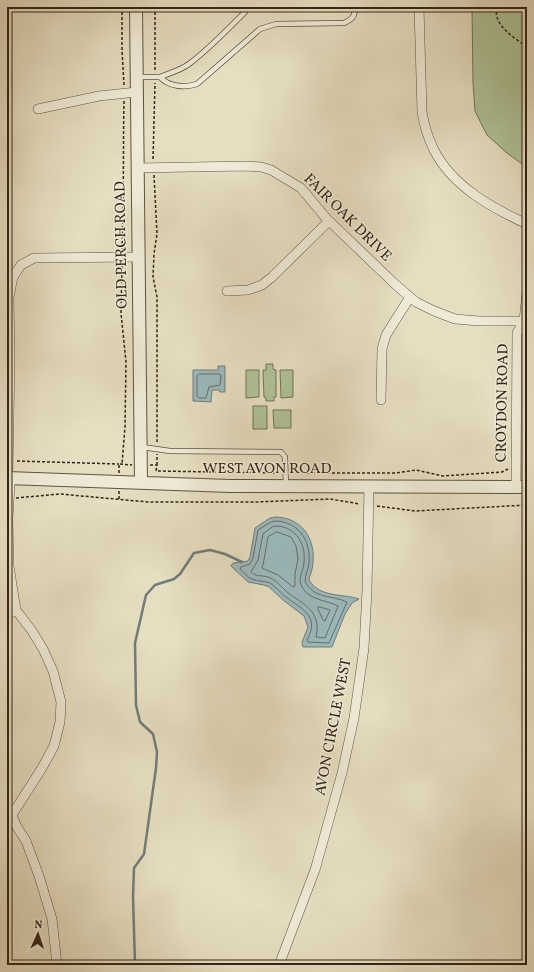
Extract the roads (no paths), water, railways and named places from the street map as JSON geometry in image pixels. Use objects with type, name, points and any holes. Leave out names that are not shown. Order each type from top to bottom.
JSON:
[{"type":"street","name":"OLD PERCH ROAD","points":[[136,7],[141,482]]},
{"type":"street","points":[[419,7],[422,112],[425,129],[434,151],[449,171],[462,184],[488,204],[527,224]]},
{"type":"street","points":[[38,108],[99,96],[136,92]]},
{"type":"street","name":"FAIR OAK DRIVE","points":[[137,168],[246,166],[261,167],[271,170],[301,188],[329,220],[410,298],[416,302],[455,319],[526,323]]},
{"type":"street","points":[[227,291],[248,290],[262,285],[272,277],[329,220]]},
{"type":"street","points":[[57,965],[52,919],[39,876],[26,841],[9,813],[42,768],[54,746],[60,722],[62,702],[53,671],[43,650],[32,631],[16,610],[9,566],[9,297],[13,277],[21,265],[34,258],[138,257]]},
{"type":"street","name":"CROYDON ROAD","points":[[521,486],[517,333],[526,323],[527,292]]},
{"type":"street","points":[[381,400],[382,348],[386,335],[410,298]]},
{"type":"street","name":"WEST AVON ROAD","points":[[8,478],[207,485],[521,486]]},
{"type":"street","name":"AVON CIRCLE WEST","points":[[279,965],[315,870],[342,773],[354,718],[364,648],[367,590],[369,486]]},
{"type":"street","points":[[7,615],[16,610]]},
{"type":"lane","points":[[136,77],[158,77],[174,72],[193,60],[245,12],[245,7]]},
{"type":"lane","points":[[158,77],[172,85],[188,86],[197,84],[260,29],[276,24],[344,23],[353,18],[355,14],[355,7]]},
{"type":"lane","points":[[140,447],[170,451],[281,452],[285,457],[286,486]]},
{"type":"water","points":[[218,366],[225,366],[225,392],[212,390],[211,402],[193,401],[193,370],[218,370]]},
{"type":"water","points":[[270,518],[285,518],[300,525],[309,537],[312,545],[313,567],[309,580],[314,586],[319,590],[331,594],[359,599],[352,603],[345,614],[332,647],[303,647],[302,642],[308,627],[304,616],[269,587],[248,582],[231,566],[233,563],[248,561],[255,528]]},
{"type":"waterway","points":[[135,965],[133,897],[134,868],[144,854],[157,752],[153,734],[140,722],[136,705],[135,643],[146,595],[155,585],[174,579],[180,574],[194,553],[210,550],[225,554],[242,562]]}]
